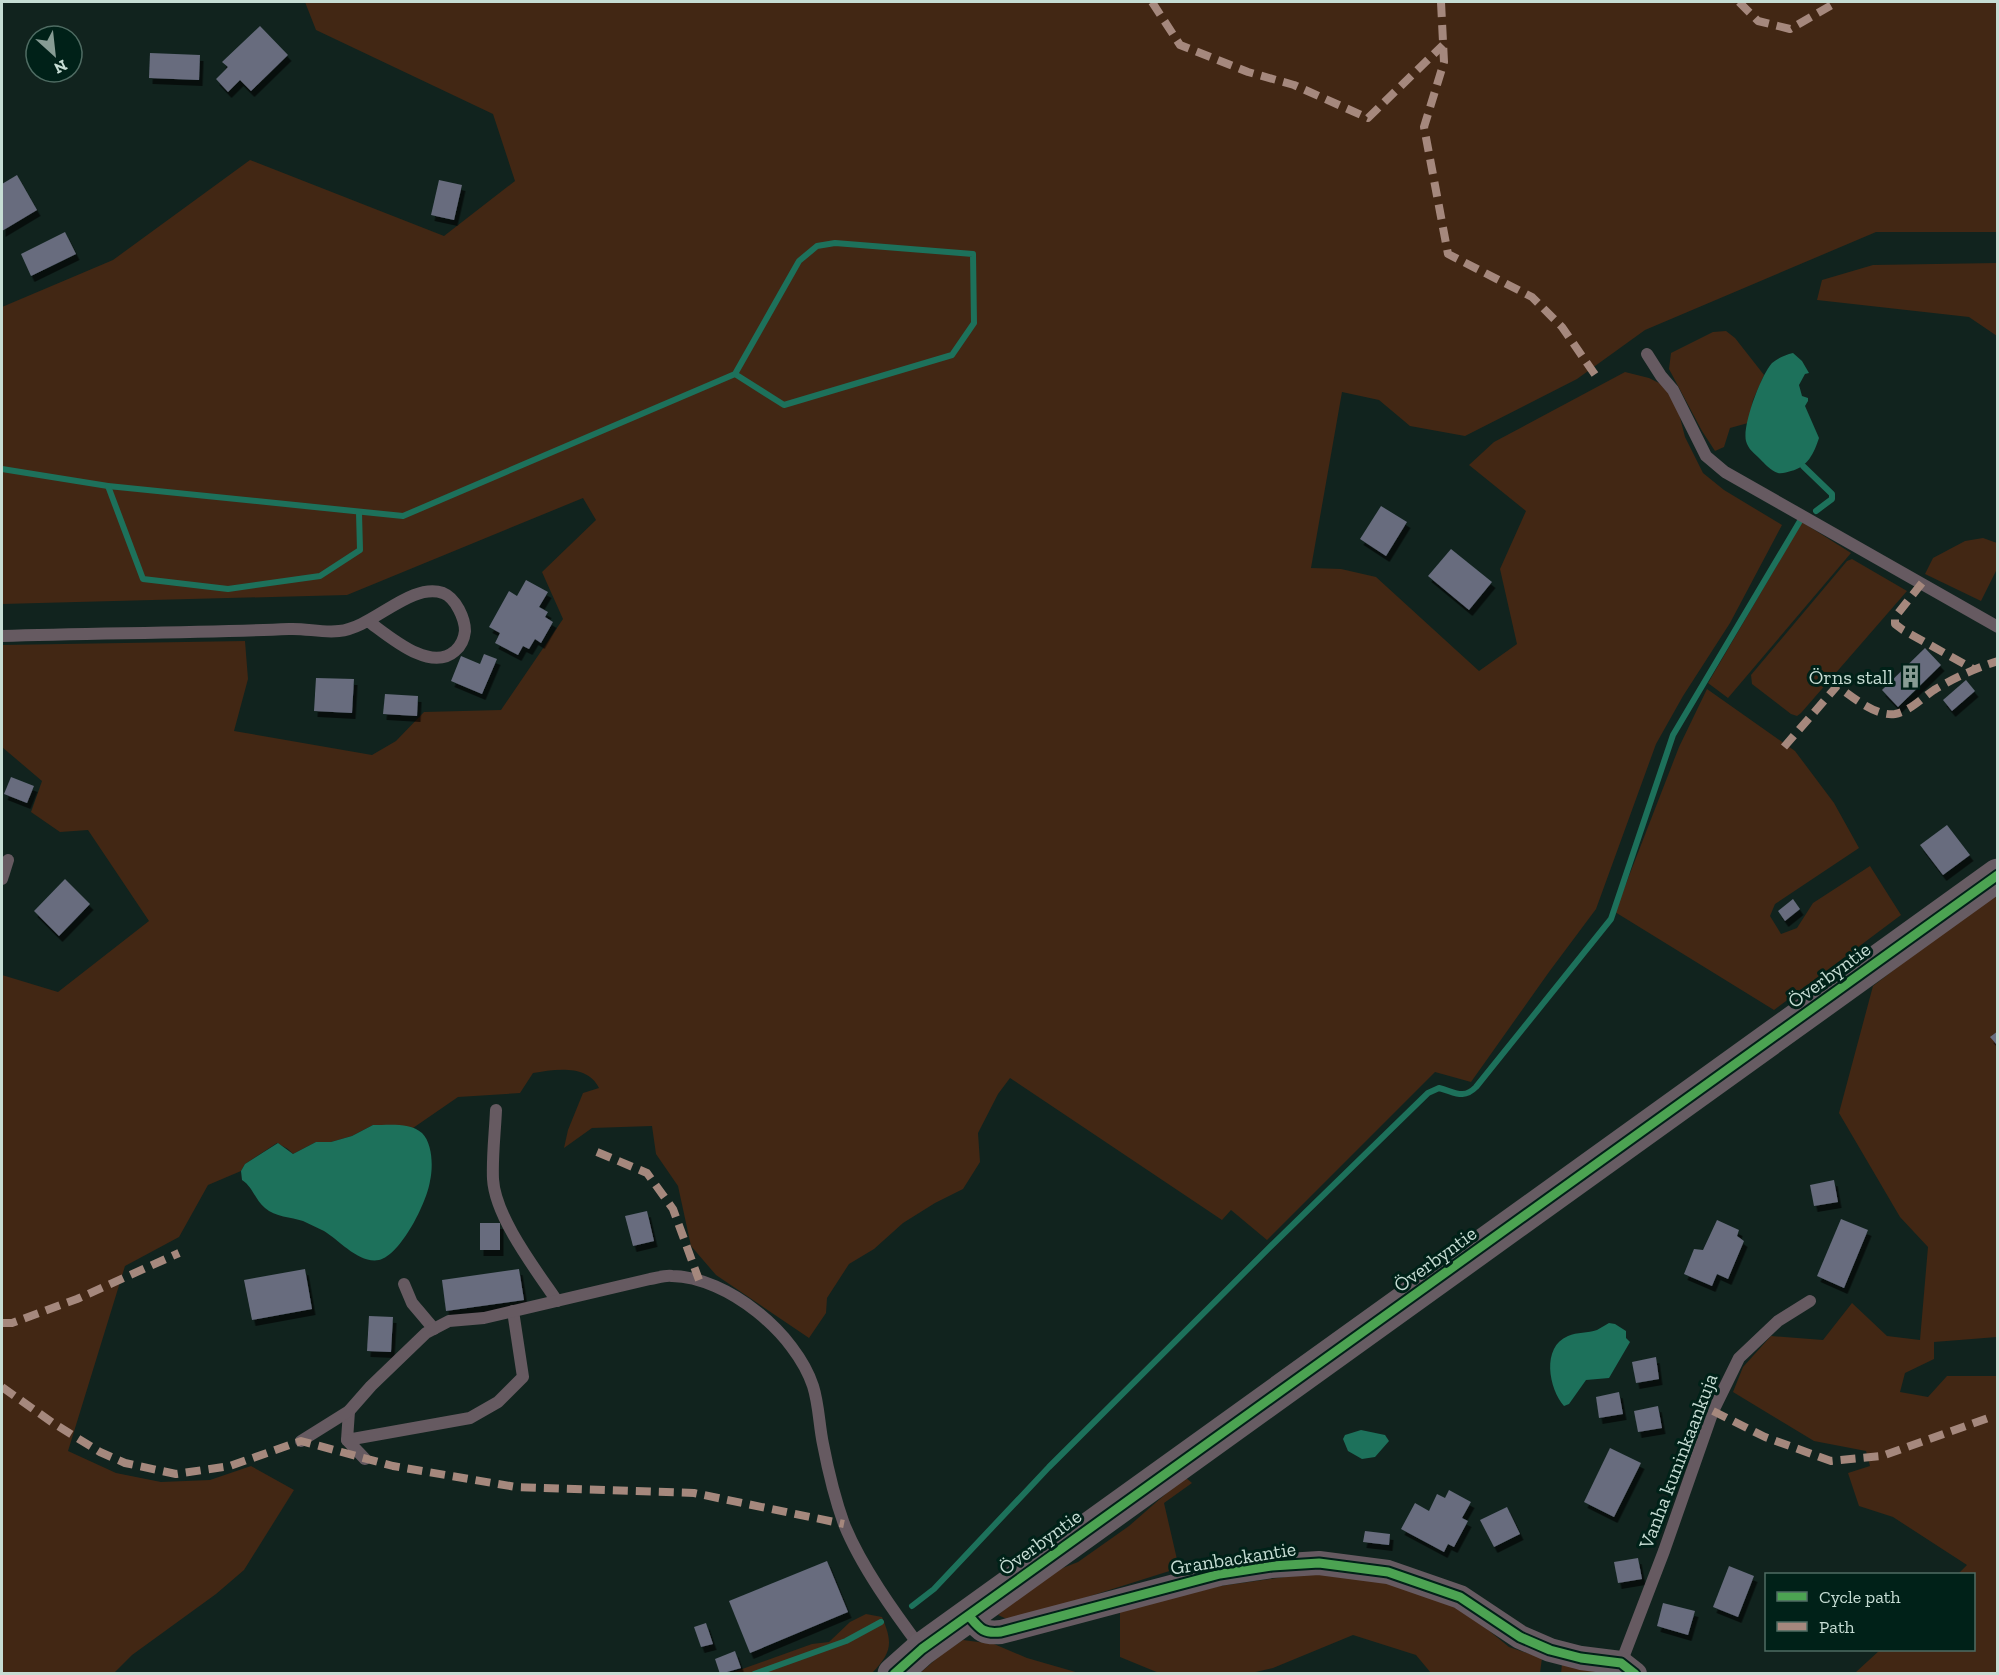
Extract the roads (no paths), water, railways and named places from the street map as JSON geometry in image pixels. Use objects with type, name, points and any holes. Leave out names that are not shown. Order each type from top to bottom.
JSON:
[{"type":"street","name":"Överbyntie","points":[[894,1674],[922,1649],[1998,874]]},
{"type":"street","name":"Granbackantie","points":[[969,1616],[980,1629],[989,1633],[1001,1632],[1220,1574],[1272,1566],[1319,1563],[1388,1572],[1460,1597],[1520,1637],[1550,1650],[1628,1668]]},
{"type":"lane","points":[[1647,354],[1678,398],[1699,446],[1706,456],[1725,472],[1998,627]]},
{"type":"lane","points":[[2,636],[292,629],[340,632],[383,614],[404,599],[427,592],[444,593],[453,600],[461,615],[465,631],[462,645],[451,655],[442,658],[422,657],[368,621]]},
{"type":"lane","points":[[2,879],[8,860]]},
{"type":"lane","points":[[496,1110],[493,1181],[502,1211],[519,1246],[557,1301]]},
{"type":"lane","points":[[301,1441],[349,1411],[426,1333],[449,1321],[484,1318],[650,1279],[672,1276],[699,1281],[729,1293],[771,1323],[802,1362],[812,1384],[819,1412],[823,1444],[844,1524],[871,1575],[922,1649]]},
{"type":"lane","points":[[404,1284],[412,1303],[434,1329]]},
{"type":"lane","name":"Vanha kuninkaankuja","points":[[1628,1668],[1664,1551],[1713,1411],[1739,1358],[1778,1321],[1810,1301]]},
{"type":"lane","points":[[347,1440],[470,1418],[498,1402],[523,1377],[513,1311]]},
{"type":"lane","points":[[349,1411],[347,1440],[365,1459]]},
{"type":"waterway","points":[[2,469],[108,486],[403,516],[735,374],[799,261],[817,246],[835,243],[973,254],[974,323],[952,355],[784,405],[735,374]]},
{"type":"waterway","points":[[1803,466],[1832,494],[1832,499],[1816,511]]},
{"type":"waterway","points":[[108,486],[143,579],[228,589],[320,576],[360,550],[359,513]]},
{"type":"waterway","points":[[912,1606],[934,1589],[1049,1467],[1428,1093],[1439,1088],[1463,1094],[1476,1087],[1611,919],[1673,735],[1800,521]]},
{"type":"waterway","points":[[754,1674],[846,1641],[881,1622]]},
{"type":"place","name":"Örns stall","points":[[1911,677]]}]
